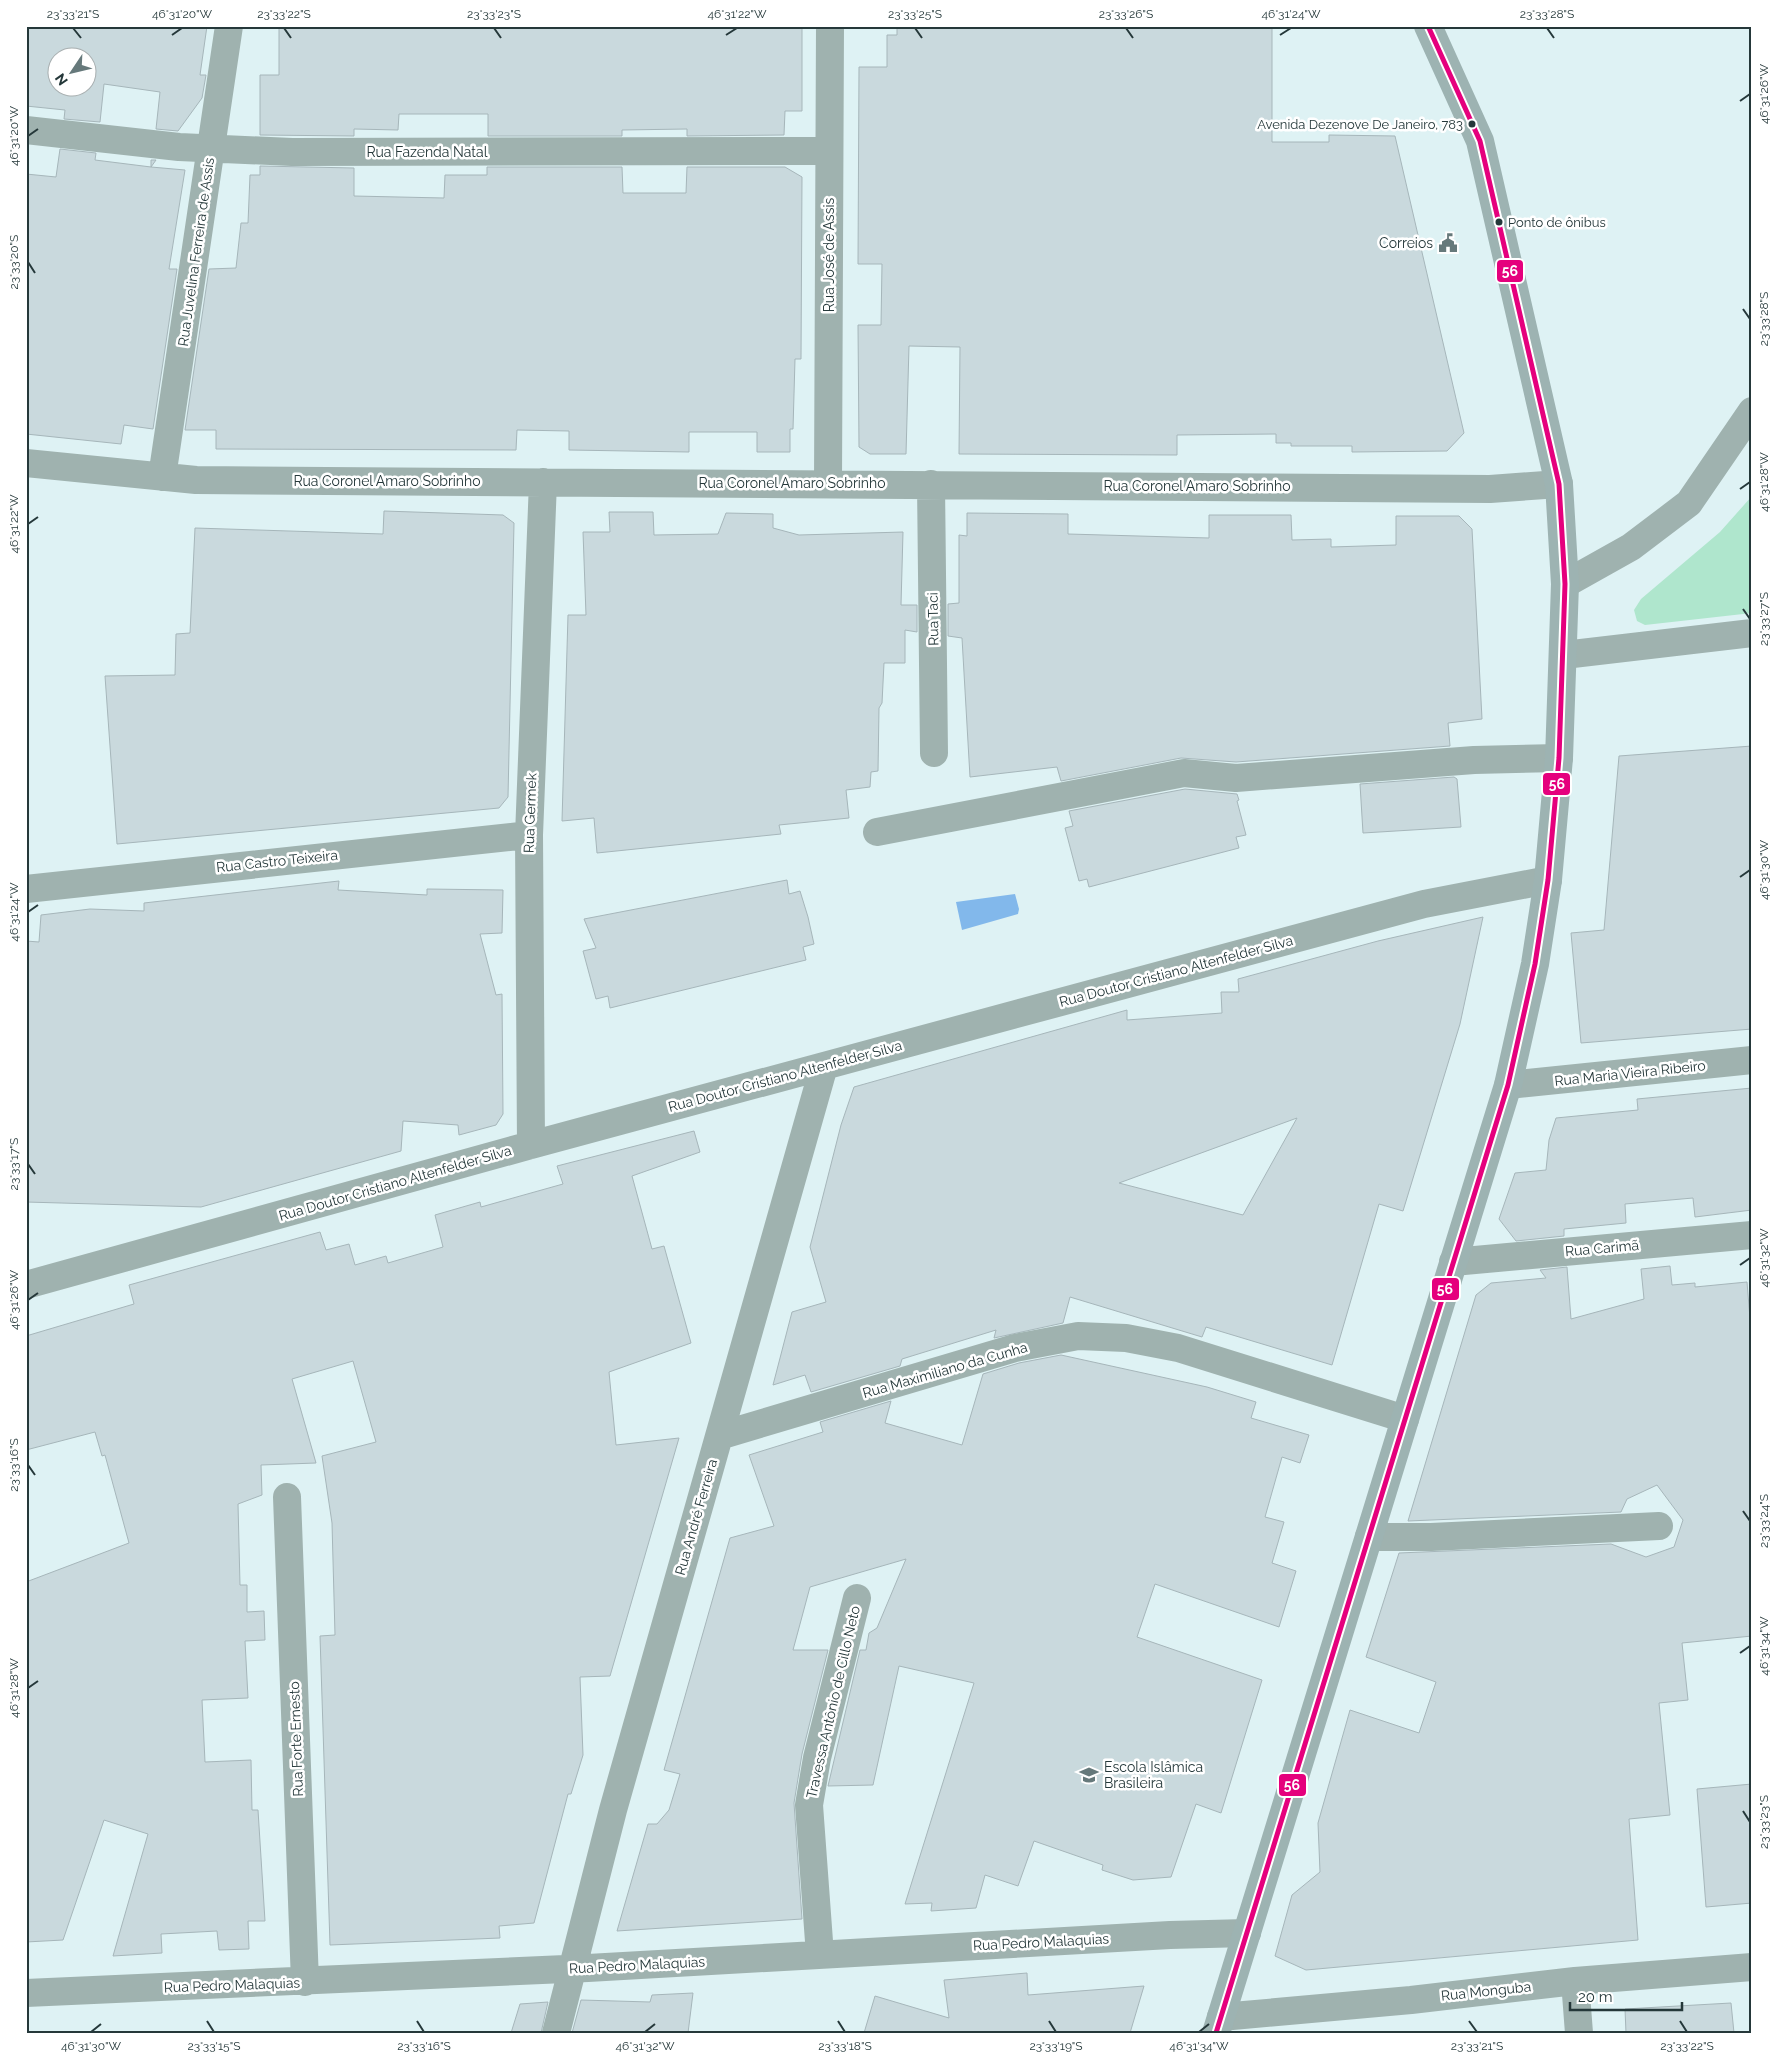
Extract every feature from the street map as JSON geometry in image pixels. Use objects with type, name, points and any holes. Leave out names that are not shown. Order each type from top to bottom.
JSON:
[{"type":"main road","points":[[1219,2025],[1508,1085],[1535,964],[1548,880],[1559,758],[1564,655],[1564,584],[1559,484],[1480,141],[1453,77],[1428,26]]},
{"type":"main road","points":[[1446,26],[1453,77]]},
{"type":"street","name":"Rua Juvelina Ferreira de Assis","points":[[162,477],[229,26]]},
{"type":"street","name":"Rua José de Assis","points":[[828,483],[830,26]]},
{"type":"street","name":"Rua Fazenda Natal","points":[[26,130],[179,147],[292,152],[829,151]]},
{"type":"street","points":[[1564,584],[1631,547],[1689,502],[1752,411]]},
{"type":"street","name":"Rua Coronel Amaro Sobrinho","points":[[26,463],[196,480],[1490,489],[1559,484]]},
{"type":"street","name":"Rua Germek","points":[[531,1145],[528,835],[543,482]]},
{"type":"street","name":"Rua Taci","points":[[931,484],[934,753]]},
{"type":"street","points":[[1564,655],[1752,633]]},
{"type":"street","points":[[877,832],[1184,773],[1236,778],[1474,760],[1559,758]]},
{"type":"street","name":"Rua Castro Teixeira","points":[[26,889],[528,835]]},
{"type":"street","name":"Rua Doutor Cristiano Altenfelder Silva","points":[[26,1286],[531,1145],[1424,904],[1548,880]]},
{"type":"street","name":"Rua Maria Vieira Ribeiro","points":[[1508,1085],[1752,1060]]},
{"type":"street","name":"Rua André Ferreira","points":[[556,2033],[571,1968],[824,1066]]},
{"type":"street","name":"Rua Carimã","points":[[1453,1262],[1752,1235]]},
{"type":"street","name":"Rua Maximiliano da Cunha","points":[[719,1436],[1015,1348],[1078,1336],[1126,1338],[1178,1348],[1405,1419]]},
{"type":"street","name":"Rua Forte Ernesto","points":[[288,1497],[304,1982]]},
{"type":"street","points":[[1369,1537],[1431,1537],[1659,1526]]},
{"type":"street","name":"Travessa Antônio de Cillo Neto","points":[[820,1955],[809,1805],[817,1758],[857,1598]]},
{"type":"street","name":"Rua Pedro Malaquias","points":[[26,1993],[304,1982],[1170,1935],[1247,1933]]},
{"type":"street","name":"Rua Monguba","points":[[1219,2025],[1575,1981],[1752,1967]]},
{"type":"street","points":[[1575,1981],[1579,2033]]},
{"type":"green space","points":[[1752,496],[1752,613],[1645,625],[1637,621],[1634,610],[1641,599],[1720,532]]},
{"type":"water","points":[[1015,894],[1019,909],[1018,914],[962,930],[956,902]]},
{"type":"building","points":[[26,26],[207,26],[200,75],[206,75],[202,98],[178,131],[156,129],[160,92],[104,84],[100,122],[64,119],[65,110],[26,106]]},
{"type":"building","points":[[279,26],[802,26],[802,111],[785,111],[784,135],[687,136],[687,129],[622,130],[622,136],[488,136],[488,114],[399,114],[398,130],[354,129],[354,136],[260,135],[260,75],[279,75]]},
{"type":"building","points":[[897,26],[1272,26],[1272,142],[1329,142],[1329,135],[1395,136],[1464,433],[1447,451],[1352,452],[1352,446],[1291,446],[1291,443],[1276,443],[1276,434],[1177,435],[1177,455],[959,454],[960,347],[909,346],[906,454],[870,454],[859,447],[858,325],[881,325],[882,264],[858,264],[859,67],[887,67],[887,35],[897,35]]},
{"type":"building","points":[[60,149],[96,153],[95,160],[185,170],[169,269],[177,269],[153,429],[124,425],[121,444],[26,434],[26,174],[56,177]]},
{"type":"building","points":[[151,160],[156,160],[151,167]]},
{"type":"building","points":[[260,166],[354,168],[354,196],[444,198],[445,175],[487,175],[487,167],[622,167],[623,193],[686,193],[687,167],[785,167],[802,177],[801,359],[795,359],[793,429],[790,429],[790,452],[757,452],[757,432],[689,432],[689,452],[569,450],[569,431],[517,430],[516,450],[216,449],[216,430],[185,430],[209,269],[236,268],[241,223],[248,223],[250,175],[260,175]]},
{"type":"building","points":[[384,511],[503,515],[514,523],[508,797],[499,808],[117,844],[105,676],[175,675],[176,634],[190,633],[195,528],[383,534]]},
{"type":"building","points":[[609,512],[653,512],[654,535],[718,534],[726,513],[773,514],[773,528],[799,535],[903,532],[901,605],[917,605],[917,632],[905,630],[905,663],[884,663],[882,703],[879,708],[878,771],[871,772],[870,787],[846,790],[849,818],[779,825],[781,834],[597,853],[594,818],[562,821],[568,615],[586,615],[583,532],[610,532]]},
{"type":"building","points":[[967,513],[1068,514],[1068,534],[1209,538],[1209,515],[1291,515],[1292,540],[1331,539],[1331,547],[1396,545],[1396,516],[1459,516],[1472,529],[1482,719],[1448,723],[1450,746],[1236,762],[1181,758],[1061,781],[1057,767],[970,777],[962,638],[948,636],[948,604],[959,603],[959,535],[967,536]]},
{"type":"building","points":[[1752,746],[1752,1029],[1581,1043],[1571,933],[1604,930],[1619,756]]},
{"type":"building","points":[[1454,777],[1457,779],[1461,827],[1363,833],[1360,784]]},
{"type":"building","points":[[1185,789],[1237,794],[1239,800],[1237,801],[1246,835],[1236,837],[1239,848],[1089,887],[1087,879],[1079,881],[1065,828],[1073,826],[1069,811]]},
{"type":"building","points":[[787,880],[789,894],[800,891],[808,917],[814,944],[803,947],[806,960],[610,1008],[608,996],[596,999],[583,951],[596,948],[584,919]]},
{"type":"building","points":[[339,881],[338,890],[427,895],[427,889],[503,890],[502,933],[480,934],[496,995],[502,994],[503,1114],[496,1125],[459,1135],[458,1125],[403,1121],[401,1151],[201,1207],[26,1202],[26,941],[39,942],[41,915],[90,909],[144,911],[144,903]]},
{"type":"building","points":[[1483,917],[1460,1024],[1403,1211],[1379,1204],[1332,1365],[1206,1327],[1202,1337],[1070,1297],[1063,1323],[994,1338],[996,1330],[902,1359],[900,1366],[811,1392],[805,1375],[773,1385],[792,1312],[826,1302],[810,1247],[841,1125],[854,1087],[1127,1010],[1127,1020],[1222,1013],[1221,992],[1239,992],[1238,979],[1378,941]],"holes":[[[1297,1118],[1243,1215],[1119,1183]]]},
{"type":"building","points":[[1752,1088],[1752,1210],[1695,1217],[1693,1198],[1625,1204],[1626,1223],[1564,1229],[1564,1236],[1516,1241],[1499,1219],[1515,1173],[1546,1170],[1549,1140],[1556,1118],[1638,1110],[1637,1099]]},
{"type":"building","points":[[694,1131],[700,1152],[632,1176],[652,1249],[664,1246],[691,1343],[609,1372],[616,1445],[679,1438],[610,1676],[580,1677],[583,1755],[571,1794],[568,1794],[534,1923],[499,1926],[500,1938],[330,1945],[320,1636],[335,1635],[332,1523],[322,1456],[376,1442],[353,1361],[292,1379],[316,1463],[261,1465],[262,1495],[238,1504],[240,1585],[247,1585],[247,1612],[264,1611],[265,1640],[245,1641],[248,1698],[202,1700],[205,1762],[251,1760],[252,1810],[258,1810],[265,1921],[248,1921],[249,1949],[219,1950],[217,1931],[161,1934],[162,1953],[113,1956],[148,1834],[104,1820],[63,1940],[26,1942],[26,1582],[129,1543],[105,1455],[102,1456],[95,1432],[26,1450],[26,1336],[134,1304],[129,1285],[320,1232],[326,1250],[349,1244],[355,1265],[386,1256],[388,1263],[443,1247],[435,1215],[480,1202],[481,1207],[563,1184],[557,1166]]},
{"type":"building","points":[[1670,1266],[1672,1285],[1695,1283],[1695,1287],[1747,1282],[1752,1343],[1752,1636],[1682,1643],[1688,1700],[1659,1703],[1670,1815],[1629,1819],[1638,1940],[1306,1970],[1275,1956],[1292,1895],[1320,1872],[1318,1823],[1350,1710],[1419,1733],[1436,1682],[1366,1657],[1399,1553],[1611,1544],[1646,1557],[1674,1547],[1683,1520],[1657,1485],[1627,1499],[1621,1512],[1408,1521],[1476,1295],[1491,1283],[1546,1278],[1540,1270],[1567,1267],[1571,1319],[1644,1299],[1641,1269]]},
{"type":"building","points":[[1061,1355],[1207,1387],[1256,1402],[1251,1418],[1309,1435],[1300,1463],[1282,1457],[1265,1517],[1284,1522],[1272,1563],[1296,1571],[1279,1627],[1155,1584],[1137,1637],[1262,1680],[1221,1813],[1196,1804],[1171,1877],[1133,1880],[1102,1870],[1103,1865],[1034,1841],[1018,1886],[985,1875],[976,1908],[931,1911],[932,1903],[905,1904],[974,1683],[899,1666],[873,1785],[828,1786],[860,1650],[866,1650],[869,1633],[877,1628],[906,1559],[810,1587],[793,1650],[828,1650],[802,1754],[794,1803],[802,1919],[617,1931],[648,1824],[657,1824],[669,1810],[680,1774],[664,1770],[730,1538],[774,1526],[749,1455],[823,1432],[820,1422],[891,1401],[885,1423],[962,1445],[983,1374],[1019,1363]]},
{"type":"building","points":[[1752,1784],[1752,1903],[1706,1907],[1697,1789]]},
{"type":"building","points":[[1027,1973],[1028,1995],[1144,1986],[1130,2033],[864,2033],[875,1996],[949,2018],[944,1980]]},
{"type":"building","points":[[693,1993],[688,2033],[572,2033],[581,2000],[650,2002],[652,1995]]},
{"type":"building","points":[[548,2002],[541,2033],[511,2033],[520,2004]]},
{"type":"building","points":[[1731,2003],[1734,2033],[1626,2033],[1625,2009]]},
{"type":"transit line","name":"56","points":[[1216,2033],[1508,1085],[1535,964],[1548,880],[1559,758],[1565,584],[1559,484],[1480,141],[1428,26]]},
{"type":"place","name":"Avenida Dezenove De Janeiro, 783","points":[[1472,124]]},
{"type":"place","name":"Ponto de ônibus","points":[[1499,222]]},
{"type":"place","name":"Correios","points":[[1448,243]]},
{"type":"place","name":"Escola Islâmica Brasileira","points":[[1089,1775]]}]
